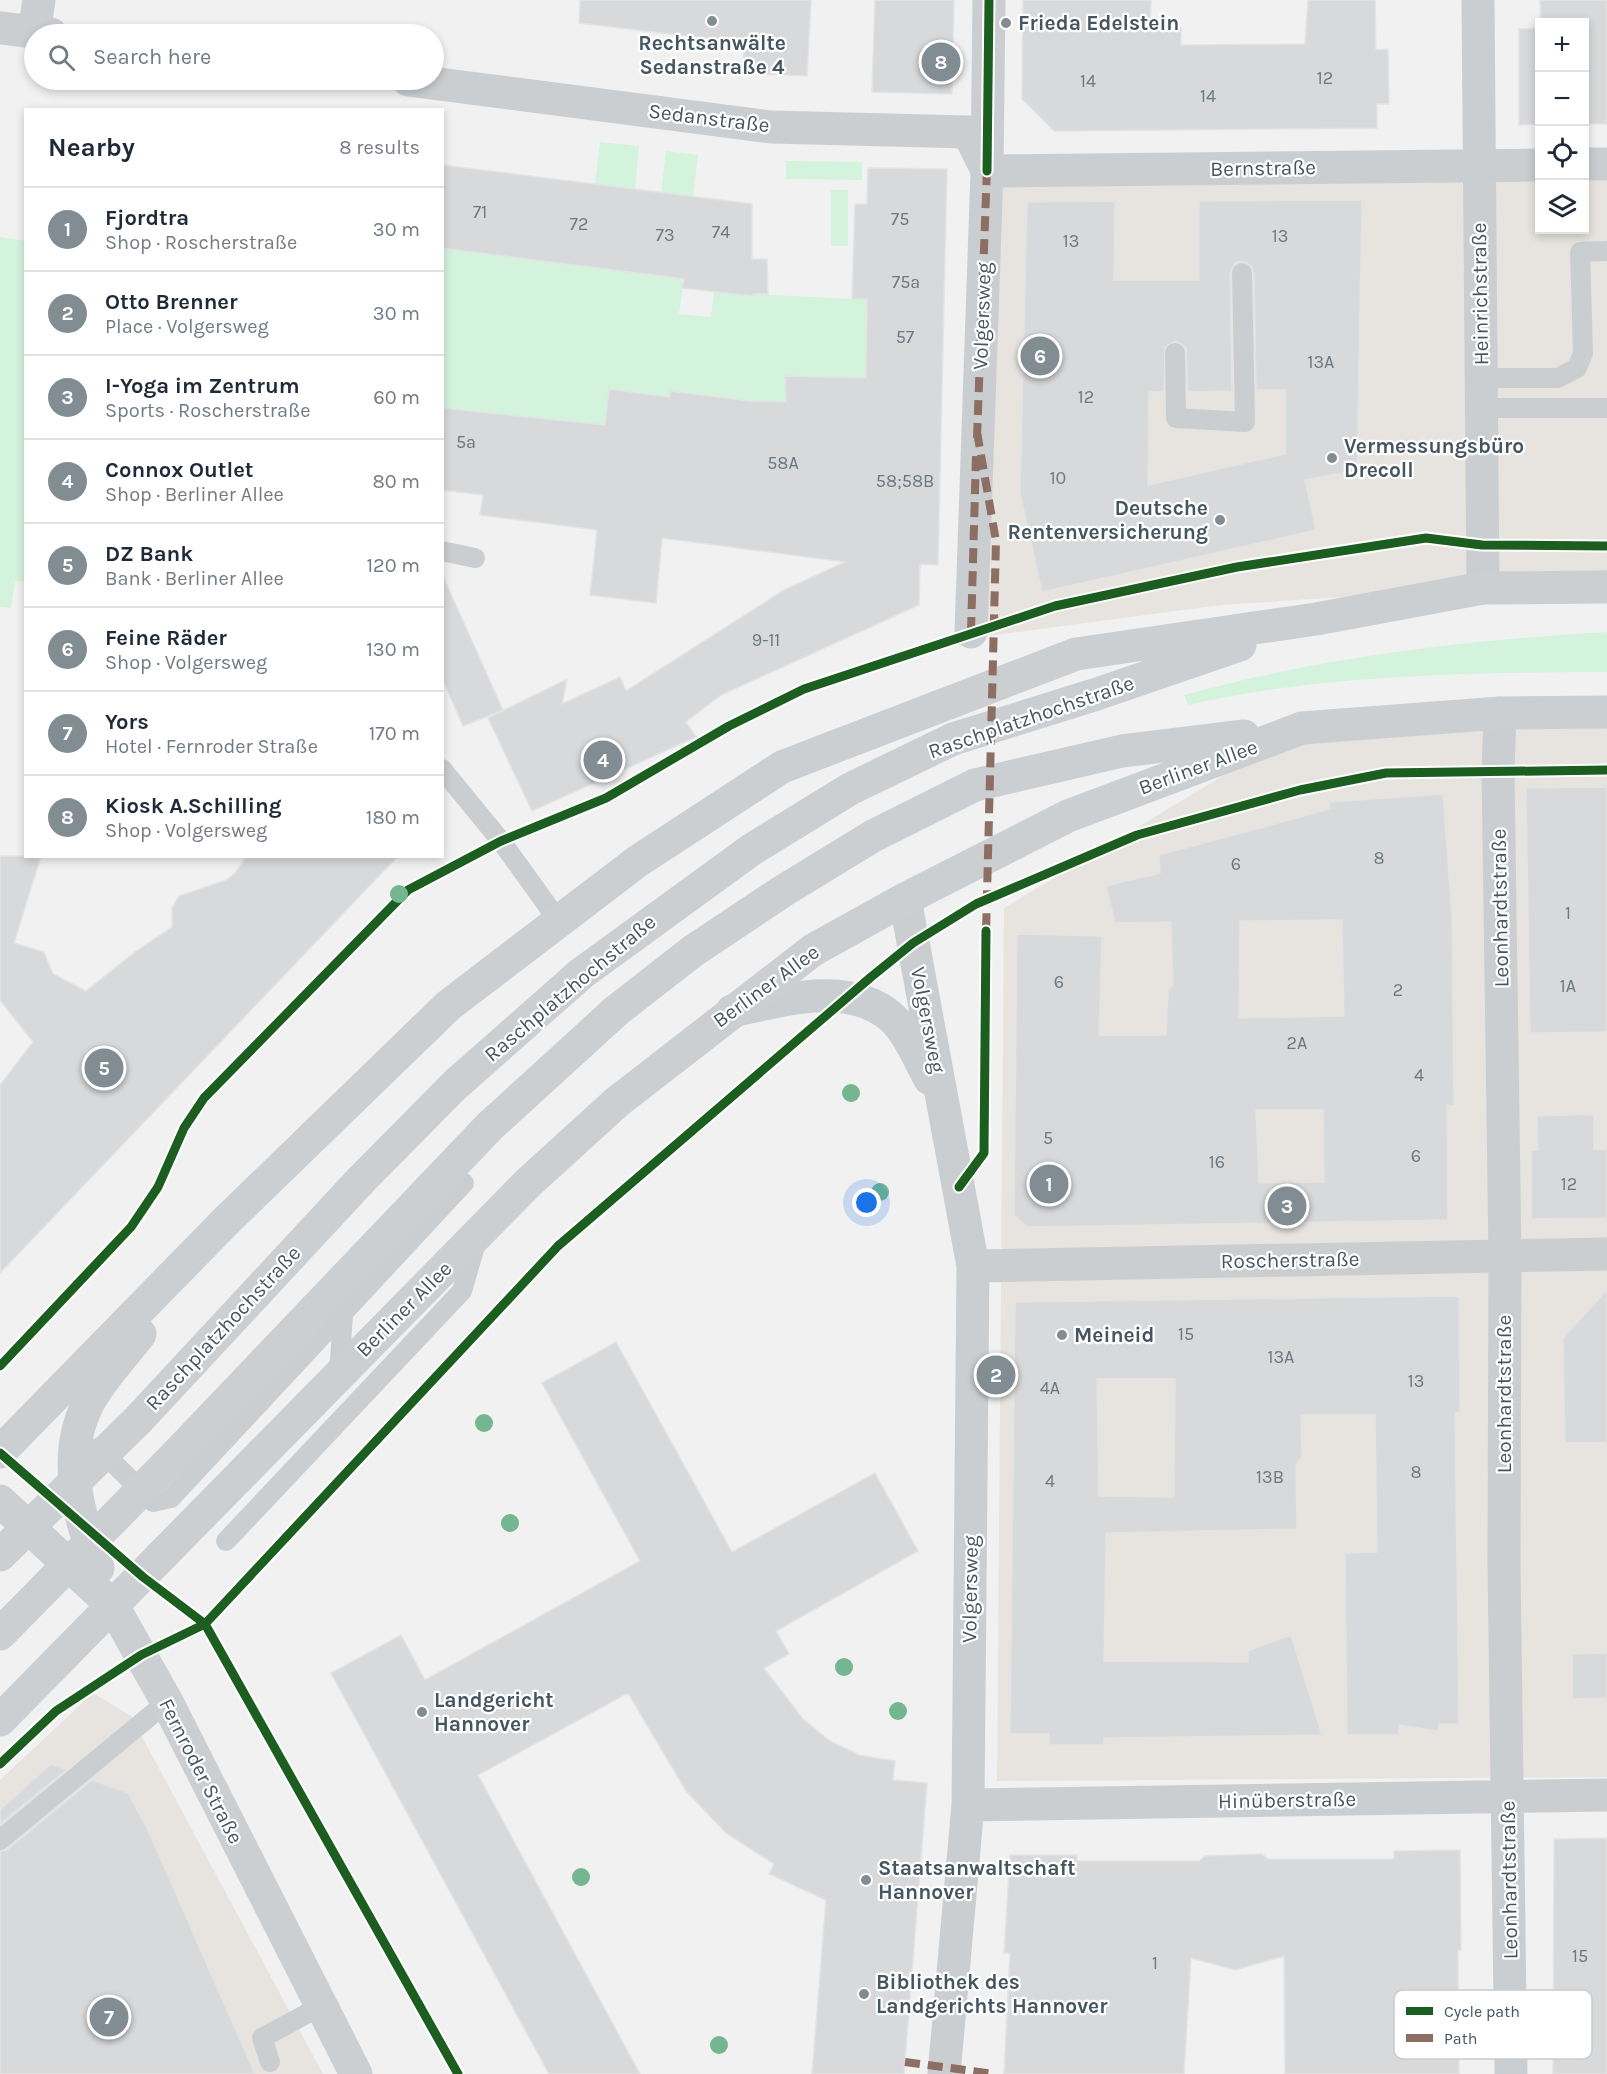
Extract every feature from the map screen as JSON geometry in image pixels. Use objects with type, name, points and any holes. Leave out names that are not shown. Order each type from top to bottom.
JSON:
[{"type":"main road","points":[[0,1452],[228,1220],[449,1005],[560,923],[638,861],[782,767],[1076,654],[1316,619],[1483,588],[1607,587]]},
{"type":"main road","name":"Raschplatzhochstraße","points":[[0,1555],[138,1420],[361,1180],[455,1085],[582,973],[751,850],[850,789],[953,739],[1097,694],[1316,619]]},
{"type":"main road","name":"Berliner Allee","points":[[0,1720],[528,1183],[616,1102],[813,950],[905,899],[1068,816],[1302,728],[1500,713],[1607,712]]},
{"type":"main road","points":[[0,1634],[175,1456],[490,1126],[616,1011],[693,951],[783,891],[873,836],[975,785],[1122,751],[1302,728]]},
{"type":"main road","points":[[112,1606],[80,1519],[72,1452],[90,1400],[228,1220]]},
{"type":"main road","name":"Fernroder Straße","points":[[0,1501],[112,1606],[167,1702],[356,2074]]},
{"type":"street","points":[[39,0],[42,24]]},
{"type":"street","name":"Volgersweg","points":[[971,632],[987,171],[989,0]]},
{"type":"street","name":"Heinrichstraße","points":[[1478,0],[1483,588]]},
{"type":"street","points":[[0,28],[24,31]]},
{"type":"street","name":"Sedanstraße","points":[[444,85],[771,127],[968,132],[987,171]]},
{"type":"street","points":[[1589,164],[1607,164]]},
{"type":"street","name":"Bernstraße","points":[[987,171],[1535,165]]},
{"type":"street","name":"Leonhardtstraße","points":[[1500,713],[1498,771],[1505,1256],[1504,1564],[1510,1990]]},
{"type":"street","name":"Volgersweg","points":[[905,899],[974,1266],[968,1805],[944,2074]]},
{"type":"street","name":"Volgersweg","points":[[732,1011],[808,995],[849,999],[870,1005],[890,1016],[904,1033],[944,1105]]},
{"type":"street","name":"Roscherstraße","points":[[974,1266],[1607,1254]]},
{"type":"street","name":"Hinüberstraße","points":[[968,1805],[1607,1795]]},
{"type":"street","name":"Leonhardtstraße","points":[[1511,2059],[1511,2074]]},
{"type":"lane","points":[[1481,393],[1558,378],[1577,368],[1583,353],[1580,252],[1607,251]]},
{"type":"lane","points":[[1175,353],[1176,418],[1245,422],[1242,273]]},
{"type":"lane","points":[[1481,393],[1607,408]]},
{"type":"lane","points":[[444,551],[475,558]]},
{"type":"lane","points":[[444,771],[501,841],[560,923]]},
{"type":"lane","points":[[90,1400],[93,1444],[153,1502],[171,1498],[464,1183]]},
{"type":"lane","points":[[226,1541],[462,1291],[479,1233]]},
{"type":"lane","points":[[339,1375],[343,1314]]},
{"type":"lane","points":[[0,1840],[167,1702]]},
{"type":"lane","points":[[270,2062],[262,2038],[321,2006]]},
{"type":"shaded area","points":[[1589,164],[1607,164],[1607,587],[1483,588],[1221,605],[981,637],[987,171],[1535,165],[1535,234],[1589,234]]},
{"type":"shaded area","points":[[1607,712],[1607,1777],[997,1781],[1004,908],[1302,728]]},
{"type":"shaded area","points":[[93,1693],[131,1716],[323,2074],[0,2074],[0,1780]]},
{"type":"green space","points":[[600,142],[639,146],[635,190],[595,185]]},
{"type":"green space","points":[[666,151],[698,155],[693,197],[661,193]]},
{"type":"green space","points":[[786,161],[862,162],[862,180],[786,179]]},
{"type":"green space","points":[[831,190],[848,190],[848,246],[831,246]]},
{"type":"green space","points":[[0,237],[24,241],[24,582],[15,581],[11,608],[0,607]]},
{"type":"green space","points":[[444,248],[684,278],[679,314],[711,317],[714,291],[753,296],[753,294],[855,299],[867,297],[866,385],[785,377],[786,402],[753,402],[670,391],[669,397],[609,389],[605,425],[444,408]]},
{"type":"green space","points":[[1607,632],[1607,672],[1502,673],[1344,681],[1240,695],[1188,705],[1184,695],[1288,670],[1394,652],[1500,640]]},
{"type":"building","points":[[580,0],[811,0],[807,76],[743,73],[744,43],[579,23]]},
{"type":"building","points":[[875,0],[954,0],[952,94],[872,92]]},
{"type":"building","points":[[1023,0],[1151,0],[1150,29],[1181,28],[1181,45],[1305,44],[1308,0],[1375,0],[1376,50],[1388,49],[1389,104],[1377,104],[1377,128],[1054,131],[1022,99]]},
{"type":"building","points":[[1540,0],[1607,0],[1607,124],[1589,124],[1589,18],[1541,18]]},
{"type":"building","points":[[1535,28],[1535,124],[1519,125],[1519,29]]},
{"type":"building","points":[[444,165],[752,204],[752,259],[767,259],[768,294],[753,294],[753,296],[682,288],[684,279],[444,248]]},
{"type":"building","points":[[868,168],[947,169],[938,565],[920,564],[919,605],[721,695],[686,722],[696,737],[532,811],[488,718],[567,679],[562,704],[620,677],[626,691],[784,590],[845,562],[662,538],[656,603],[590,595],[597,530],[480,515],[483,495],[444,490],[444,408],[605,425],[609,389],[669,397],[670,391],[750,401],[786,402],[785,376],[866,378],[867,299],[852,299],[855,204],[867,204]]},
{"type":"building","points":[[1362,200],[1357,470],[1305,480],[1316,530],[1042,592],[1020,493],[1027,202],[1115,201],[1114,280],[1199,280],[1199,201]],"holes":[[[1242,261],[1252,266],[1256,390],[1285,390],[1285,454],[1148,485],[1149,392],[1164,392],[1165,347],[1175,341],[1186,347],[1188,392],[1232,391],[1230,273],[1235,263]]]},
{"type":"building","points":[[444,578],[503,710],[463,726],[444,683]]},
{"type":"building","points":[[1607,787],[1607,1032],[1530,1033],[1526,788]]},
{"type":"building","points":[[1443,794],[1452,915],[1454,1106],[1447,1105],[1448,1220],[1027,1227],[1014,1215],[1017,934],[1102,936],[1099,1035],[1166,1035],[1168,991],[1173,985],[1171,922],[1115,923],[1106,886],[1160,873],[1159,855],[1330,809],[1329,802]],"holes":[[[1342,920],[1344,1016],[1239,1018],[1240,921]],[[1256,1110],[1323,1110],[1324,1182],[1259,1183]]]},
{"type":"building","points":[[0,856],[40,858],[14,943],[44,952],[53,974],[86,991],[135,952],[172,927],[172,908],[179,896],[226,880],[235,873],[246,858],[396,858],[0,1273],[0,1085],[33,1042],[0,1000]]},
{"type":"building","points":[[1594,1114],[1594,1149],[1607,1149],[1607,1218],[1531,1219],[1531,1150],[1538,1150],[1537,1116]]},
{"type":"building","points":[[1607,1290],[1607,1443],[1565,1443],[1563,1338]]},
{"type":"building","points":[[1459,1296],[1460,1412],[1455,1413],[1459,1724],[1439,1724],[1438,1731],[1399,1725],[1399,1735],[1347,1735],[1345,1553],[1377,1552],[1375,1415],[1301,1415],[1302,1457],[1296,1464],[1297,1529],[1106,1533],[1104,1661],[1248,1662],[1248,1651],[1291,1635],[1322,1735],[1104,1738],[1104,1745],[1050,1745],[1049,1734],[1010,1734],[1015,1302]],"holes":[[[1097,1379],[1175,1379],[1174,1497],[1099,1496]]]},
{"type":"building","name":"Landgericht Hannover","points":[[616,1342],[732,1552],[875,1473],[918,1551],[776,1631],[789,1654],[764,1668],[803,1719],[830,1741],[859,1755],[895,1761],[893,1780],[927,1783],[904,2074],[812,2074],[826,1900],[769,1874],[774,1864],[726,1833],[686,1791],[628,1693],[478,1775],[640,2074],[549,2074],[331,1673],[401,1635],[425,1680],[640,1561],[542,1383]]},
{"type":"building","points":[[1607,1653],[1607,1698],[1572,1699],[1572,1654]]},
{"type":"building","points":[[51,1764],[66,1770],[0,1824],[0,1810]]},
{"type":"building","points":[[92,1780],[128,1793],[147,1828],[255,2074],[0,2074],[0,1852],[8,1849]]},
{"type":"building","points":[[1607,1838],[1607,2074],[1553,2074],[1553,2059],[1592,2059],[1592,1990],[1553,1990],[1554,1839]]},
{"type":"building","points":[[1460,1850],[1461,1950],[1458,1950],[1458,1990],[1394,1990],[1394,2059],[1459,2059],[1459,2074],[1285,2074],[1284,1956],[1235,1970],[1191,1958],[1184,2074],[1004,2074],[1010,1953],[1004,1953],[1010,1855],[1077,1855],[1077,1861],[1199,1861],[1205,1856],[1262,1854],[1268,1859],[1394,1859],[1394,1851]]},
{"type":"marked path","points":[[977,438],[987,168]]},
{"type":"marked path","points":[[977,432],[996,541],[986,934]]},
{"type":"marked path","points":[[971,632],[976,456]]},
{"type":"marked path","points":[[905,2062],[995,2074]]},
{"type":"cycle path","points":[[987,171],[989,0]]},
{"type":"cycle path","points":[[0,1366],[131,1227],[158,1187],[184,1128],[204,1098],[408,890],[501,841],[606,798],[729,726],[804,689],[1055,606],[1237,567],[1426,538],[1482,545],[1607,546]]},
{"type":"cycle path","points":[[0,1764],[56,1711],[141,1655],[205,1624],[558,1246],[871,977],[913,943],[976,904],[1137,835],[1300,790],[1386,773],[1607,770]]},
{"type":"cycle path","points":[[959,1187],[984,1153],[986,931]]},
{"type":"cycle path","points":[[0,1453],[143,1577],[205,1624],[458,2074]]},
{"type":"place","name":"Rechtsanwälte Sedanstraße 4","points":[[712,21]]},
{"type":"place","name":"Frieda Edelstein","points":[[1006,23]]},
{"type":"place","name":"Kiosk A.Schilling","points":[[941,62]]},
{"type":"place","name":"Feine Räder","points":[[1040,356]]},
{"type":"place","name":"Vermessungsbüro Drecoll","points":[[1332,458]]},
{"type":"place","name":"Deutsche Rentenversicherung","points":[[1220,520]]},
{"type":"place","name":"Connox Outlet","points":[[603,760]]},
{"type":"place","name":"DZ Bank","points":[[104,1068]]},
{"type":"place","name":"Fjordtra","points":[[1049,1184]]},
{"type":"place","name":"I-Yoga im Zentrum","points":[[1287,1206]]},
{"type":"place","name":"Meineid","points":[[1062,1335]]},
{"type":"place","name":"Otto Brenner","points":[[996,1375]]},
{"type":"place","name":"Landgericht Hannover","points":[[422,1712]]},
{"type":"place","name":"Staatsanwaltschaft Hannover","points":[[866,1880]]},
{"type":"place","name":"Bibliothek des Landgerichts Hannover","points":[[864,1994]]},
{"type":"place","name":"Yors","points":[[109,2017]]}]
